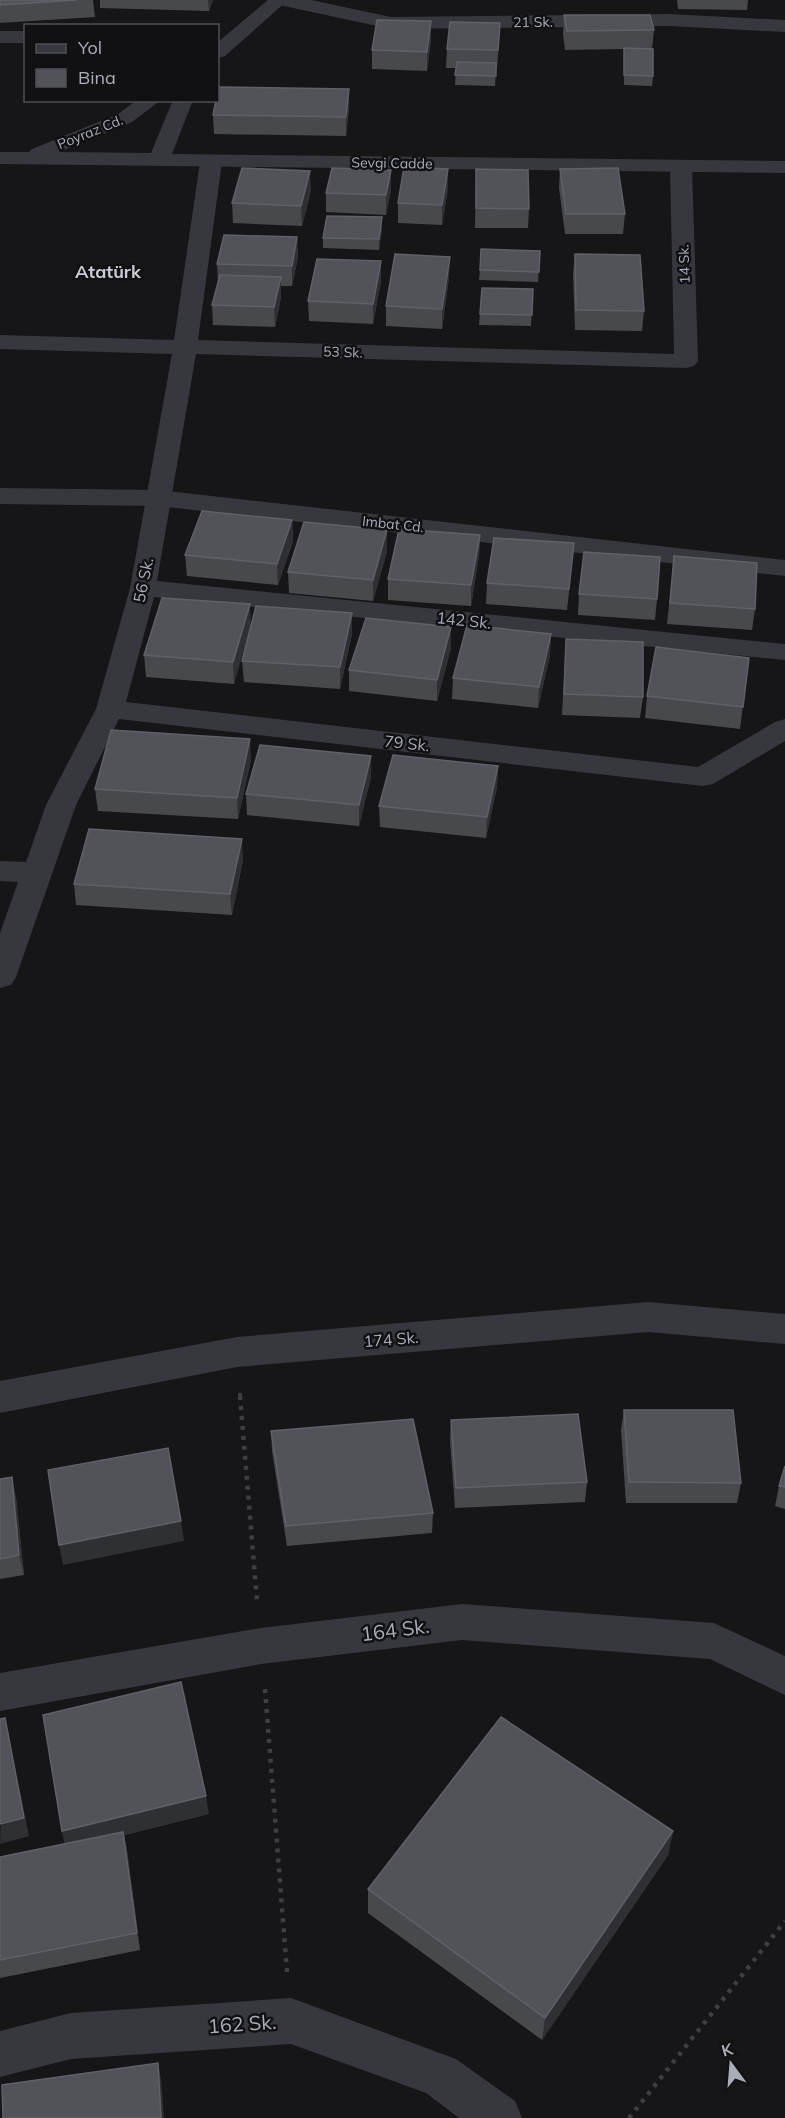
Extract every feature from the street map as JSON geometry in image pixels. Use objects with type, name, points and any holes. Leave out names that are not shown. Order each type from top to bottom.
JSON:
[{"type":"street","points":[[219,51],[279,0]]},
{"type":"street","name":"21 Sk.","points":[[284,0],[391,23],[669,20],[785,26]]},
{"type":"street","points":[[0,37],[24,37]]},
{"type":"street","name":"Poyraz Cd.","points":[[26,158],[125,118],[148,102]]},
{"type":"street","points":[[159,160],[182,102]]},
{"type":"street","name":"Sevgi Cadde","points":[[0,158],[785,167]]},
{"type":"street","name":"56 Sk.","points":[[0,977],[61,806],[110,710],[143,588],[185,348],[211,162]]},
{"type":"street","name":"14 Sk.","points":[[681,166],[686,362]]},
{"type":"street","name":"53 Sk.","points":[[0,342],[686,362]]},
{"type":"street","name":"Imbat Cd.","points":[[0,496],[158,498],[785,568]]},
{"type":"street","name":"142 Sk.","points":[[143,588],[785,652]]},
{"type":"street","name":"79 Sk.","points":[[110,710],[703,777],[785,728]]},
{"type":"street","points":[[0,871],[37,873]]},
{"type":"street","name":"174 Sk.","points":[[0,1396],[249,1351],[648,1317],[785,1329]]},
{"type":"street","name":"164 Sk.","points":[[0,1692],[261,1646],[462,1622],[714,1641],[785,1676]]},
{"type":"street","name":"162 Sk.","points":[[0,2054],[71,2037],[291,2020],[440,2075],[498,2118]]},
{"type":"path","points":[[629,2118],[785,1921]]},
{"type":"building","points":[[0,0],[76,0],[0,5]]},
{"type":"building","points":[[564,15],[650,15],[654,30],[567,31]]},
{"type":"building","points":[[377,20],[431,21],[427,52],[372,50]]},
{"type":"building","points":[[450,22],[500,23],[498,50],[447,49]]},
{"type":"building","points":[[624,48],[653,49],[653,76],[624,75]]},
{"type":"building","points":[[457,62],[496,63],[496,76],[455,75]]},
{"type":"building","points":[[219,87],[349,89],[346,117],[213,115],[216,102],[219,102]]},
{"type":"building","points":[[404,167],[448,169],[442,205],[398,203]]},
{"type":"building","points":[[242,168],[310,171],[301,206],[232,203]]},
{"type":"building","points":[[332,168],[391,170],[386,195],[326,193]]},
{"type":"building","points":[[618,168],[625,214],[566,214],[560,169]]},
{"type":"building","points":[[476,169],[528,170],[529,209],[476,208]]},
{"type":"building","points":[[327,216],[382,217],[379,239],[323,238]]},
{"type":"building","points":[[224,235],[297,237],[292,266],[217,264]]},
{"type":"building","points":[[481,249],[540,251],[539,272],[480,270]]},
{"type":"building","points":[[395,254],[450,257],[442,309],[386,306]]},
{"type":"building","points":[[575,254],[640,255],[644,311],[576,310]]},
{"type":"building","points":[[317,259],[381,261],[373,304],[308,301]]},
{"type":"building","points":[[220,275],[281,277],[274,307],[212,305]]},
{"type":"building","points":[[482,288],[533,289],[532,315],[480,314]]},
{"type":"building","points":[[202,511],[292,520],[277,564],[185,555]]},
{"type":"building","points":[[304,522],[387,530],[373,580],[288,572]]},
{"type":"building","points":[[399,529],[480,535],[471,585],[388,579]]},
{"type":"building","points":[[494,538],[574,543],[569,589],[487,583]]},
{"type":"building","points":[[584,552],[660,557],[657,599],[579,594]]},
{"type":"building","points":[[674,556],[757,563],[755,609],[670,603]]},
{"type":"building","points":[[162,598],[250,604],[233,662],[144,655]]},
{"type":"building","points":[[256,606],[352,613],[340,667],[242,661]]},
{"type":"building","points":[[366,618],[451,627],[437,680],[349,670]]},
{"type":"building","points":[[467,625],[551,634],[539,687],[453,678]]},
{"type":"building","points":[[566,639],[643,642],[643,697],[564,694]]},
{"type":"building","points":[[656,647],[749,658],[743,707],[647,696]]},
{"type":"building","points":[[111,730],[250,739],[237,798],[95,789]]},
{"type":"building","points":[[260,745],[371,756],[359,805],[246,794]]},
{"type":"building","points":[[393,755],[498,766],[487,817],[379,806]]},
{"type":"building","points":[[89,829],[242,839],[230,894],[74,884]]},
{"type":"building","points":[[624,1410],[733,1410],[741,1483],[629,1482]]},
{"type":"building","points":[[578,1414],[587,1482],[456,1488],[451,1420]]},
{"type":"building","points":[[413,1419],[433,1513],[286,1526],[271,1431]]},
{"type":"building","points":[[168,1448],[181,1521],[59,1545],[48,1470]]},
{"type":"building","points":[[785,1466],[785,1487],[779,1486]]},
{"type":"building","points":[[12,1477],[19,1555],[0,1559],[0,1479]]},
{"type":"building","points":[[181,1682],[206,1796],[62,1831],[43,1715]]},
{"type":"building","points":[[501,1717],[673,1831],[545,2018],[368,1889]]},
{"type":"building","points":[[5,1718],[24,1818],[0,1824],[0,1719]]},
{"type":"building","points":[[123,1832],[137,1933],[0,1960],[0,1857]]},
{"type":"building","points":[[158,2063],[161,2118],[3,2118],[2,2085]]},
{"type":"district","name":"Atatürk","points":[[108,272]]}]
